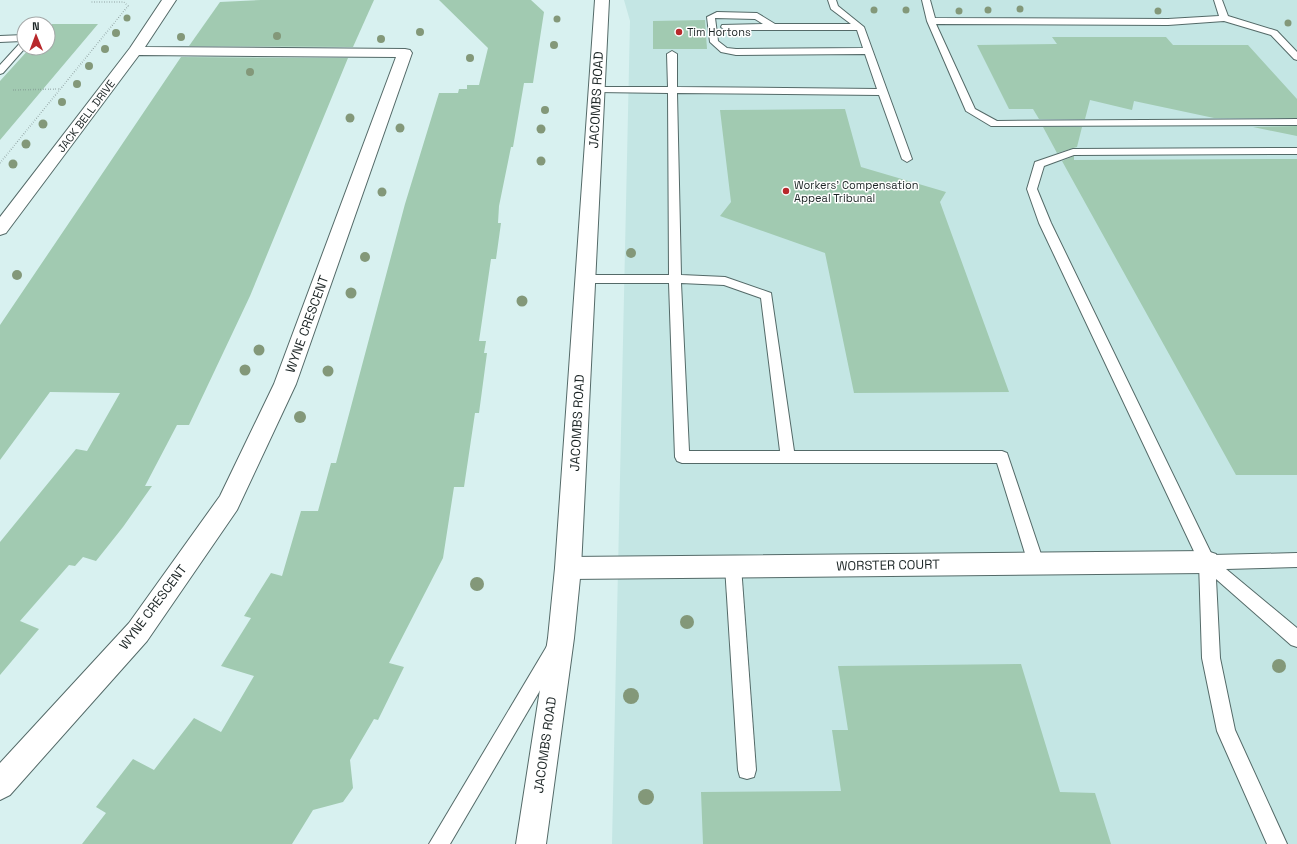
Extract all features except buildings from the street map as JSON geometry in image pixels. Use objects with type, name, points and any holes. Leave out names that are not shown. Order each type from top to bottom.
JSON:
[{"type":"street","name":"JACK BELL DRIVE","points":[[0,229],[135,51],[169,0]]},
{"type":"street","name":"JACOMBS ROAD","points":[[531,844],[561,638],[568,568],[602,0]]},
{"type":"street","name":"WYNE CRESCENT","points":[[0,785],[138,632],[229,503],[285,384],[405,53],[135,51]]},
{"type":"street","name":"WORSTER COURT","points":[[568,568],[1207,562]]},
{"type":"lane","points":[[832,0],[834,7],[860,27],[907,159]]},
{"type":"lane","points":[[926,0],[931,21],[971,111],[995,124],[1297,122]]},
{"type":"lane","points":[[1218,0],[1224,18]]},
{"type":"lane","points":[[773,27],[758,16],[717,15],[711,17],[714,42],[724,50],[736,52],[799,53],[869,51]]},
{"type":"lane","points":[[931,21],[1168,22],[1224,18],[1274,33],[1297,57]]},
{"type":"lane","points":[[725,27],[860,27]]},
{"type":"lane","points":[[0,39],[16,38]]},
{"type":"lane","points":[[0,71],[16,52]]},
{"type":"lane","points":[[672,54],[675,279],[682,457],[1002,457],[1036,563]]},
{"type":"lane","points":[[597,89],[884,92]]},
{"type":"lane","points":[[1277,844],[1226,731],[1211,658],[1207,562],[1045,223],[1032,189],[1040,164],[1073,152],[1297,151]]},
{"type":"lane","points":[[586,279],[675,279],[725,281],[767,296],[788,457]]},
{"type":"lane","points":[[1207,562],[1297,560]]},
{"type":"lane","points":[[1207,562],[1297,639]]},
{"type":"lane","points":[[733,566],[747,770]]},
{"type":"lane","points":[[439,844],[561,638]]},
{"type":"path","points":[[0,163],[128,6],[126,2],[90,2]]},
{"type":"path","points":[[8,90],[60,89]]},
{"type":"shaded area","points":[[624,0],[1297,0],[1297,844],[612,844],[630,21]]},
{"type":"place","name":"Tim Hortons","points":[[679,32]]},
{"type":"place","name":"Workers' Compensation Appeal Tribunal","points":[[786,191]]}]
